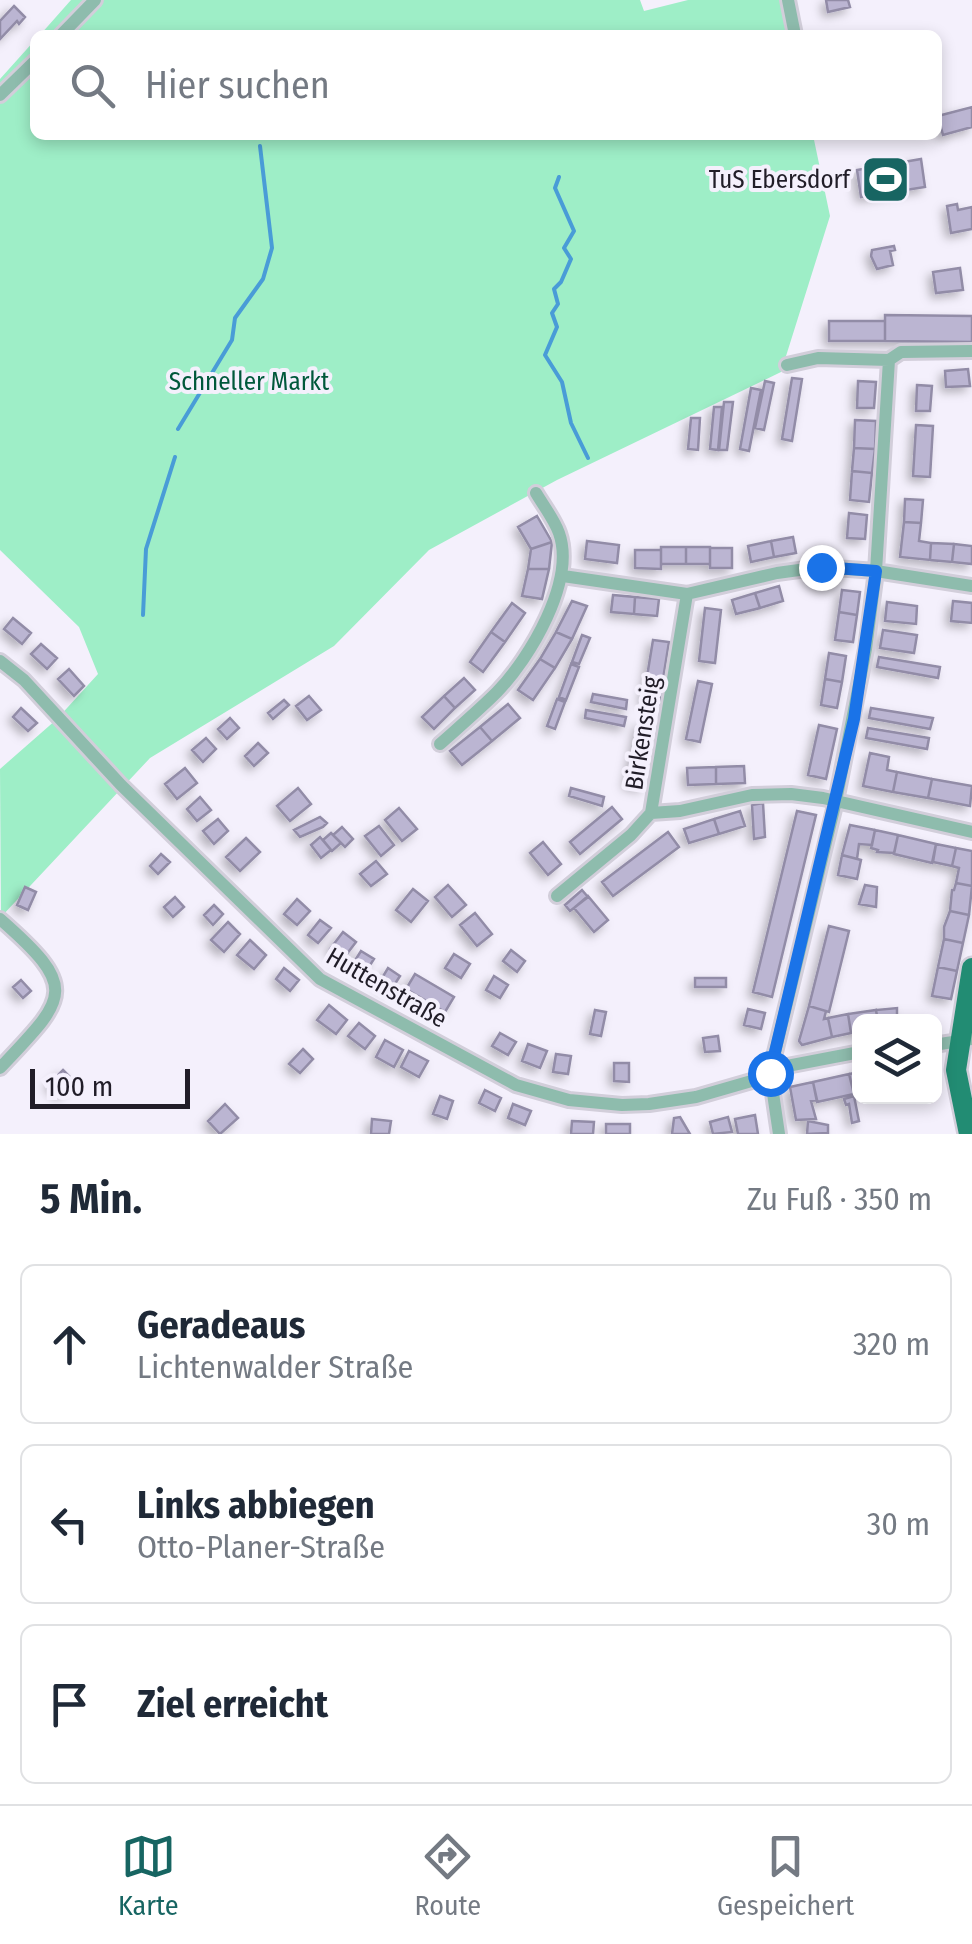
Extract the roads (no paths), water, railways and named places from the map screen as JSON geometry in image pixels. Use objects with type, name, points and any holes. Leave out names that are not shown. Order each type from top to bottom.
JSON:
[{"type":"main road","points":[[969,1134],[956,1070],[965,1040],[972,968]]},
{"type":"street","points":[[66,30],[95,0]]},
{"type":"street","points":[[788,0],[794,30]]},
{"type":"street","points":[[0,95],[30,66]]},
{"type":"street","points":[[787,365],[818,358],[890,360],[901,352],[972,351]]},
{"type":"street","points":[[779,1134],[770,1073],[854,719],[876,571],[890,360]]},
{"type":"street","points":[[440,744],[500,690],[534,641],[563,576],[559,533],[536,493]]},
{"type":"street","points":[[563,576],[687,594],[821,567],[972,586]]},
{"type":"street","name":"Birkensteig","points":[[557,896],[631,835],[651,813],[687,594]]},
{"type":"street","name":"Huttenstraße","points":[[0,660],[24,680],[129,793],[320,979],[489,1072],[542,1094],[622,1105],[696,1096],[787,1066],[852,1054]]},
{"type":"street","points":[[651,813],[767,794],[804,794],[972,832]]},
{"type":"street","points":[[0,919],[34,951],[56,979],[56,990],[54,1004],[0,1068]]},
{"type":"waterway","points":[[178,429],[232,340],[235,318],[263,279],[272,248],[260,146]]},
{"type":"waterway","points":[[559,177],[555,188],[574,231],[564,248],[571,259],[554,289],[558,304],[552,313],[557,327],[545,355],[562,382],[571,423],[588,458]]},
{"type":"waterway","points":[[143,615],[146,549],[175,457]]},
{"type":"place","name":"TuS Ebersdorf","points":[[885,179]]},
{"type":"park label","name":"Schneller Markt","points":[[249,381]]}]
